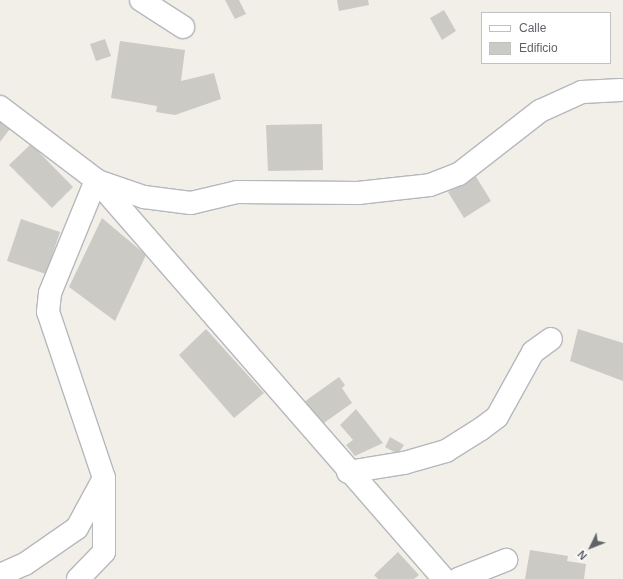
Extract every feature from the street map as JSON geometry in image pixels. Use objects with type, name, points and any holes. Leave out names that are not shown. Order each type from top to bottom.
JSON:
[{"type":"street","points":[[141,0],[183,27]]},
{"type":"street","points":[[96,180],[144,197],[191,203],[237,192],[358,193],[430,185],[459,174],[540,111],[582,92],[621,90]]},
{"type":"street","points":[[0,108],[96,180],[348,472],[444,579]]},
{"type":"street","points":[[78,579],[104,552],[104,478],[48,312],[50,293],[96,180]]},
{"type":"street","points":[[348,472],[404,463],[446,451],[481,429],[497,417],[533,352],[551,339]]},
{"type":"street","points":[[0,575],[25,564],[77,528],[104,478]]},
{"type":"street","points":[[458,579],[506,560]]},
{"type":"building","points":[[225,0],[239,0],[246,14],[235,19]]},
{"type":"building","points":[[337,0],[368,0],[369,5],[339,11]]},
{"type":"building","points":[[444,10],[456,31],[442,40],[430,18]]},
{"type":"building","points":[[105,39],[111,56],[96,61],[90,44]]},
{"type":"building","points":[[120,41],[185,50],[181,81],[214,73],[221,99],[175,115],[156,112],[157,106],[111,98]]},
{"type":"building","points":[[0,117],[12,126],[0,142]]},
{"type":"building","points":[[322,124],[323,170],[268,171],[266,125]]},
{"type":"building","points":[[31,144],[73,187],[52,208],[9,165]]},
{"type":"building","points":[[475,175],[491,201],[464,218],[448,192]]},
{"type":"building","points":[[102,218],[146,255],[115,321],[69,287]]},
{"type":"building","points":[[21,219],[60,232],[46,274],[7,261]]},
{"type":"building","points":[[206,329],[264,393],[234,418],[179,355]]},
{"type":"building","points":[[578,329],[623,343],[623,381],[570,361]]},
{"type":"building","points":[[339,377],[345,385],[342,388],[352,403],[321,425],[304,402]]},
{"type":"building","points":[[356,409],[383,443],[355,456],[346,445],[353,440],[340,425]]},
{"type":"building","points":[[390,437],[404,445],[398,454],[385,447]]},
{"type":"building","points":[[530,550],[568,556],[567,561],[586,564],[584,579],[525,579]]},
{"type":"building","points":[[398,552],[419,575],[414,579],[378,579],[374,575]]}]
